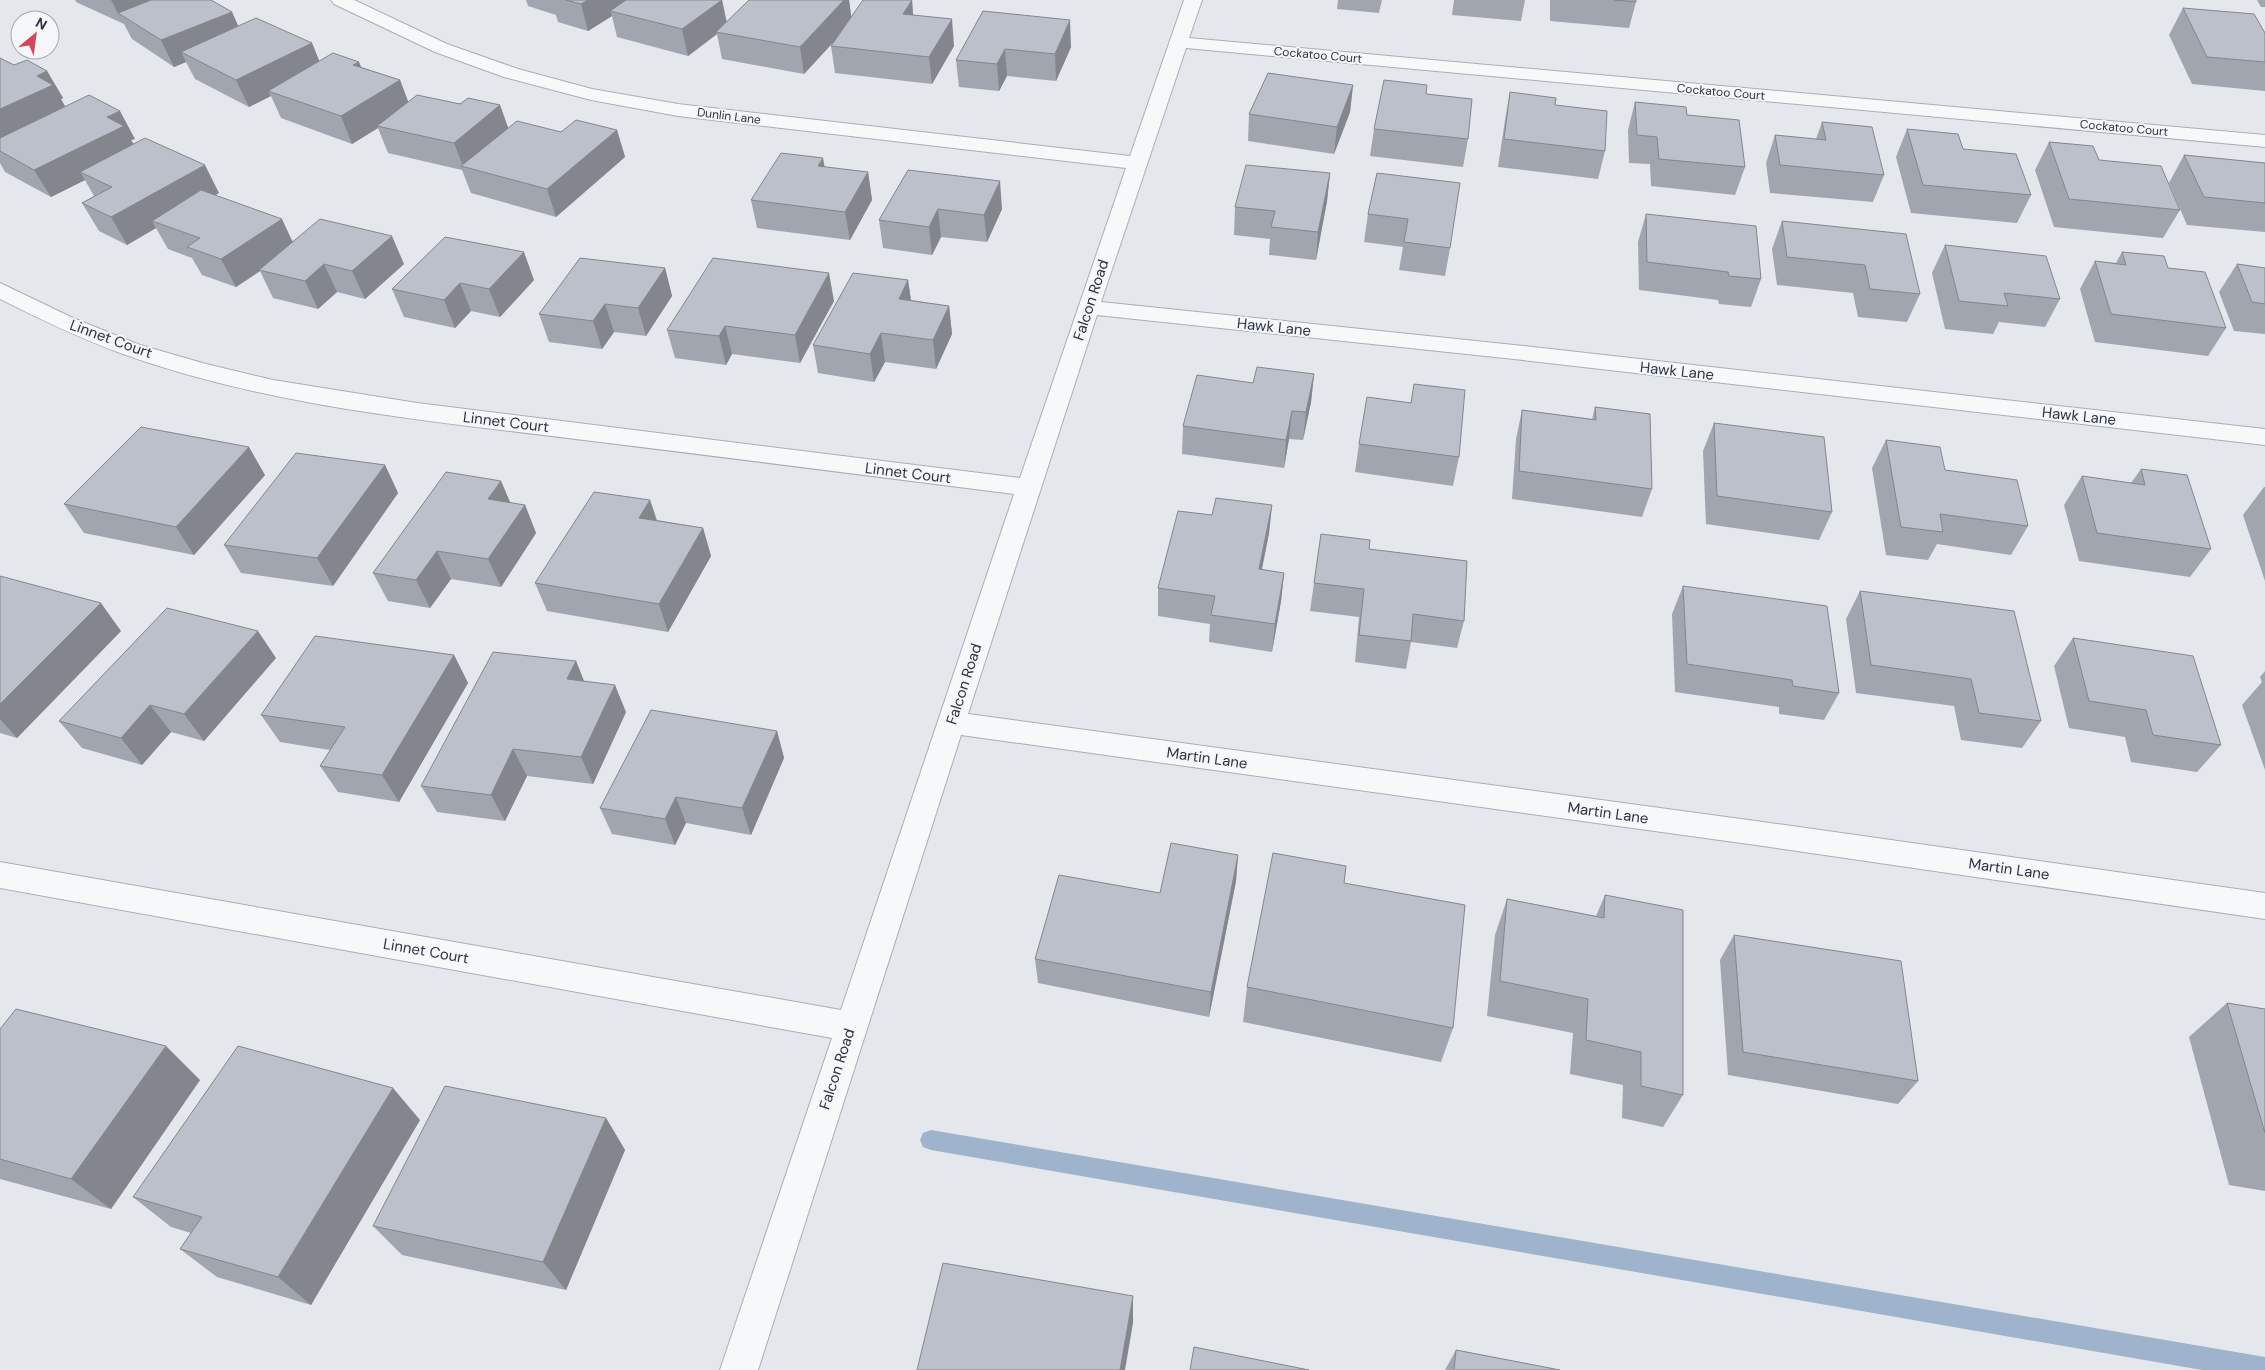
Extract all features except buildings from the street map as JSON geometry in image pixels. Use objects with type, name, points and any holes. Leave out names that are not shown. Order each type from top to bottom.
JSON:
[{"type":"street","name":"Dunlin Lane","points":[[340,0],[441,48],[511,73],[591,94],[678,110],[1136,163]]},
{"type":"street","name":"Falcon Road","points":[[738,1370],[1088,307],[1177,42],[1193,0]]},
{"type":"street","name":"Cockatoo Court","points":[[1177,42],[2265,141]]},
{"type":"street","name":"Linnet Court","points":[[0,290],[59,320],[148,354],[268,386],[361,403],[1029,488]]},
{"type":"street","name":"Hawk Lane","points":[[1088,307],[1504,351],[2265,437]]},
{"type":"street","name":"Martin Lane","points":[[951,723],[1763,834],[2265,906]]},
{"type":"street","name":"Linnet Court","points":[[0,874],[851,1027]]},
{"type":"waterway","points":[[931,1140],[2265,1369]]}]
